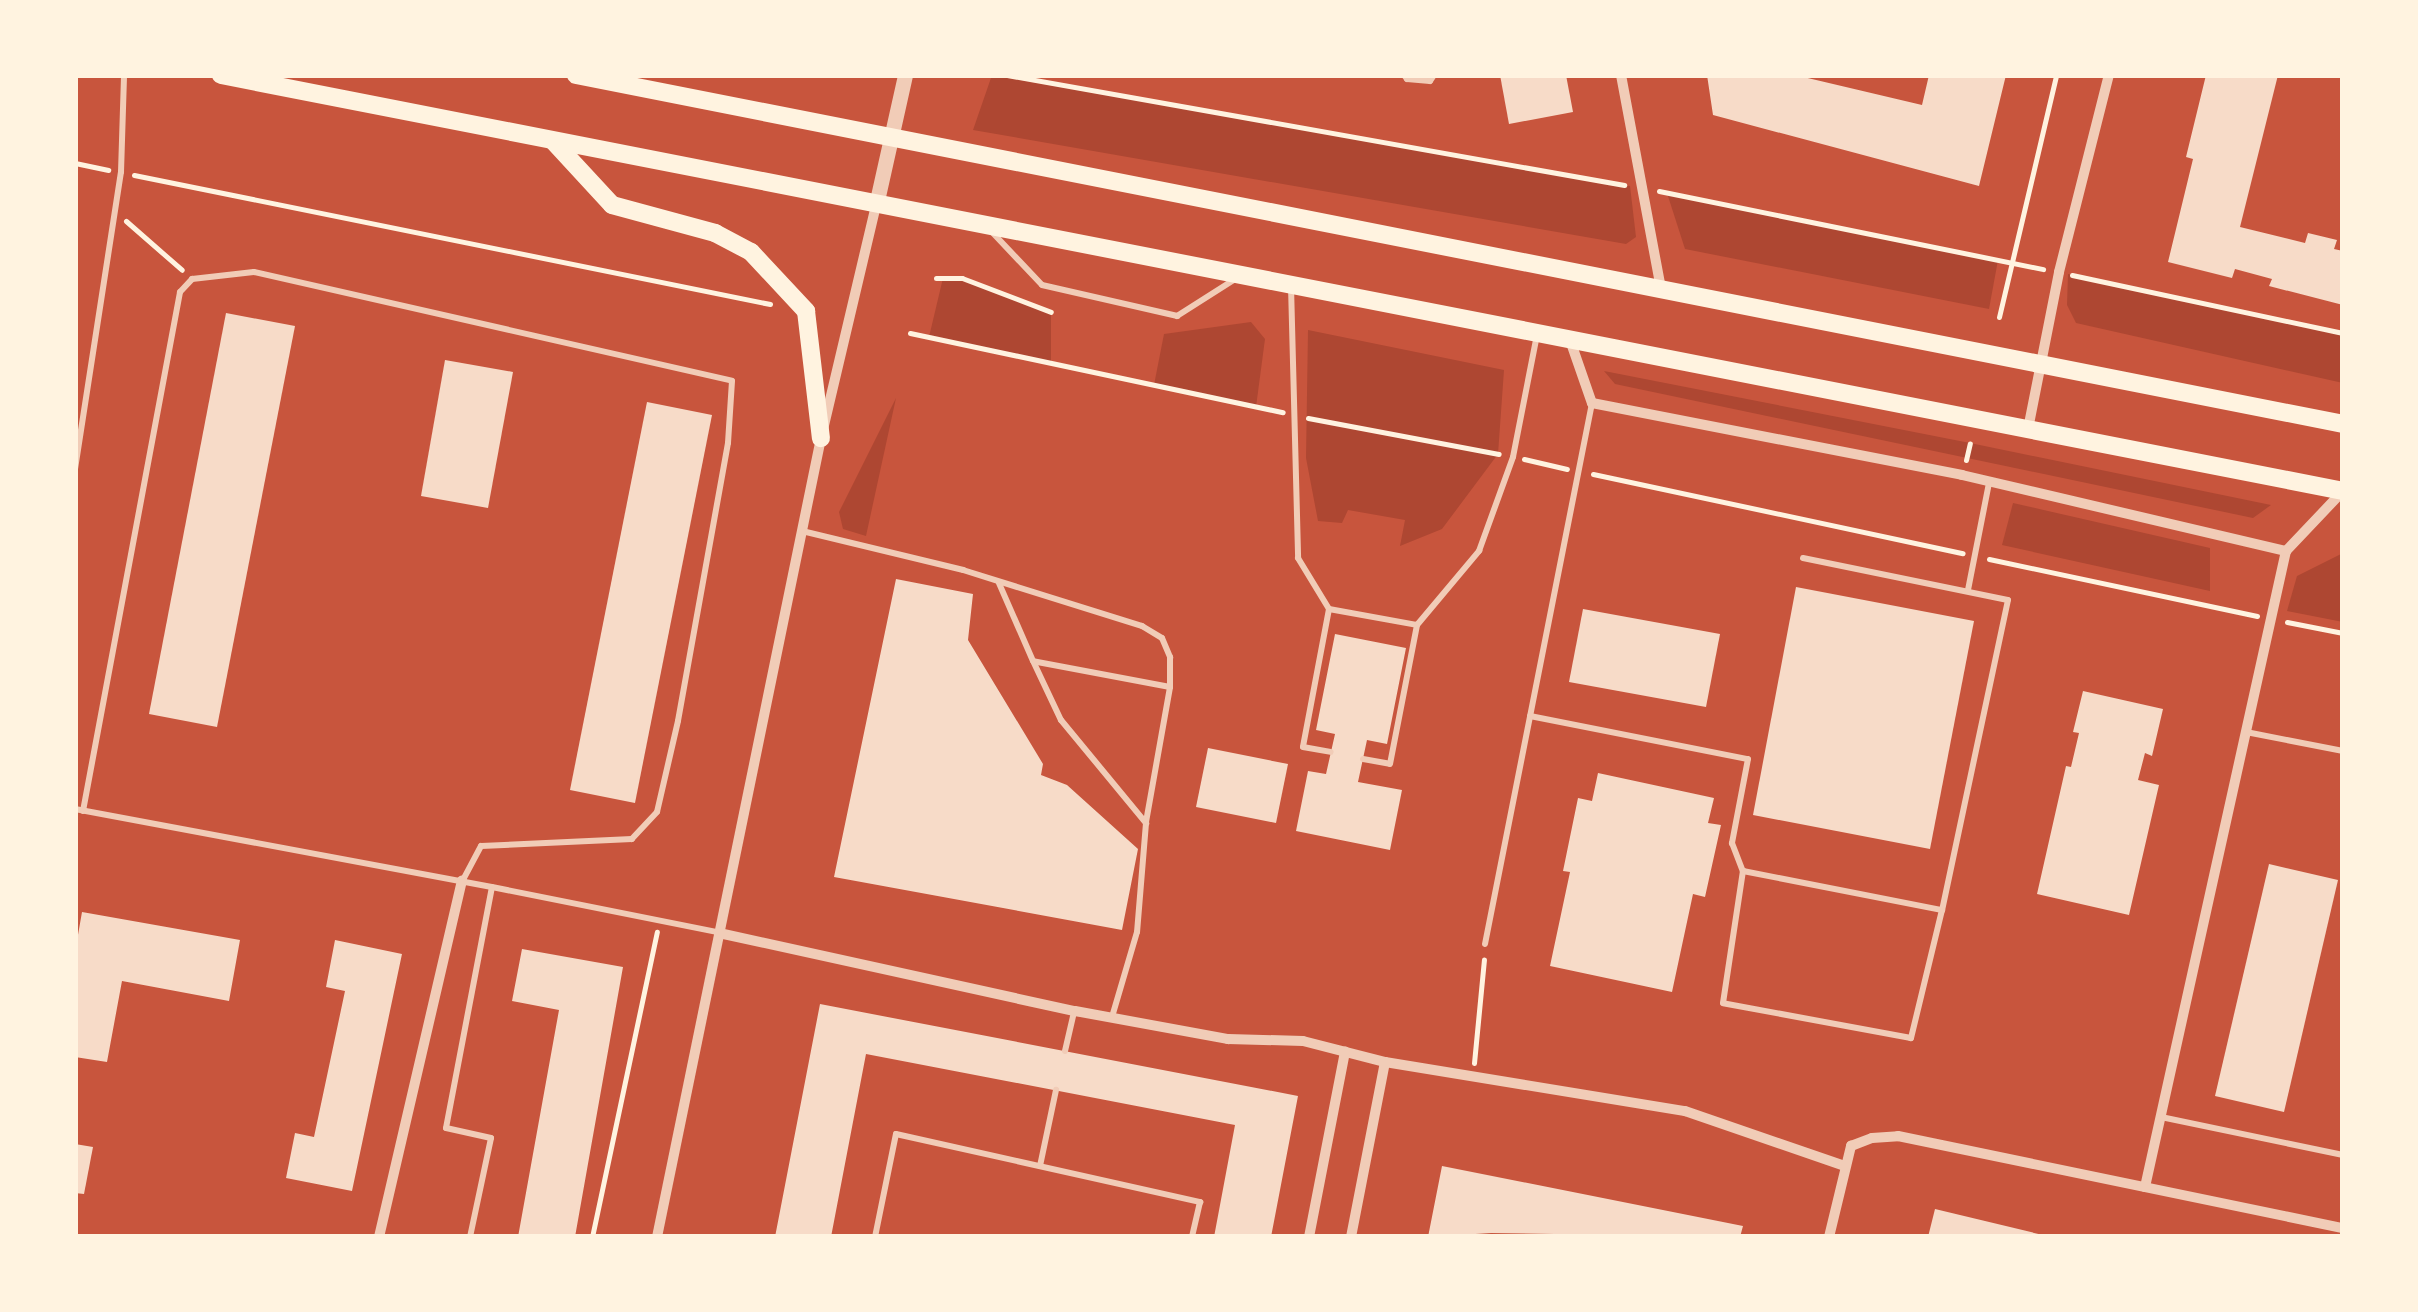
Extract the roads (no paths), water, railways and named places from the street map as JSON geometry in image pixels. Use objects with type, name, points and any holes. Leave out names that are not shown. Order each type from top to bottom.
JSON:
[{"type":"main road","points":[[221,75],[2343,491]]},
{"type":"main road","points":[[576,75],[2343,424]]},
{"type":"main road","points":[[552,141],[612,204],[715,233],[752,252],[806,311],[821,438]]},
{"type":"street","points":[[656,1237],[821,438],[905,75]]},
{"type":"street","points":[[1621,75],[1661,290]]},
{"type":"street","points":[[2028,429],[2108,75]]},
{"type":"street","points":[[1569,339],[1592,403],[1989,483],[2286,551]]},
{"type":"street","points":[[2145,1187],[2268,618],[2286,551],[2343,491]]},
{"type":"street","points":[[380,1237],[462,881]]},
{"type":"street","points":[[720,932],[1075,1011],[1228,1039],[1303,1040],[1385,1062],[1685,1111],[1846,1166]]},
{"type":"street","points":[[1308,1237],[1345,1051]]},
{"type":"street","points":[[1351,1237],[1385,1062]]},
{"type":"street","points":[[1829,1237],[1852,1146],[1872,1138],[1898,1136],[2343,1228]]},
{"type":"lane","points":[[75,469],[121,172],[124,75]]},
{"type":"lane","points":[[635,75],[654,90]]},
{"type":"lane","points":[[1404,75],[1407,79],[1430,81],[1434,75]]},
{"type":"lane","points":[[986,226],[1042,285],[1177,316],[1241,275]]},
{"type":"lane","points":[[462,881],[481,846],[632,839],[657,812],[678,721],[728,443],[732,381],[254,272],[192,278],[180,292],[79,810],[720,932]]},
{"type":"lane","points":[[1291,284],[1298,558],[1329,609],[1303,747],[1331,752]]},
{"type":"lane","points":[[1363,759],[1390,764],[1417,625],[1479,551],[1513,457],[1537,332]]},
{"type":"lane","points":[[1485,944],[1592,403]]},
{"type":"lane","points":[[1968,590],[1989,483]]},
{"type":"lane","points":[[802,531],[963,570],[1142,626],[1162,638],[1170,657],[1170,687],[1146,823],[1148,847],[1137,932],[1112,1017]]},
{"type":"lane","points":[[1530,716],[1748,758],[1732,844],[1743,871],[1723,1003],[1911,1038],[2008,600],[1803,558]]},
{"type":"lane","points":[[999,583],[1061,720],[1146,823]]},
{"type":"lane","points":[[1329,609],[1417,625]]},
{"type":"lane","points":[[1033,662],[1170,687]]},
{"type":"lane","points":[[2244,732],[2343,751]]},
{"type":"lane","points":[[1743,871],[1942,910]]},
{"type":"lane","points":[[470,1237],[491,1138],[446,1128],[492,887]]},
{"type":"lane","points":[[1065,1052],[1075,1011]]},
{"type":"lane","points":[[1040,1166],[1056,1090]]},
{"type":"lane","points":[[2161,1118],[2343,1155]]},
{"type":"lane","points":[[875,1237],[896,1134],[1200,1202],[1192,1237]]}]
